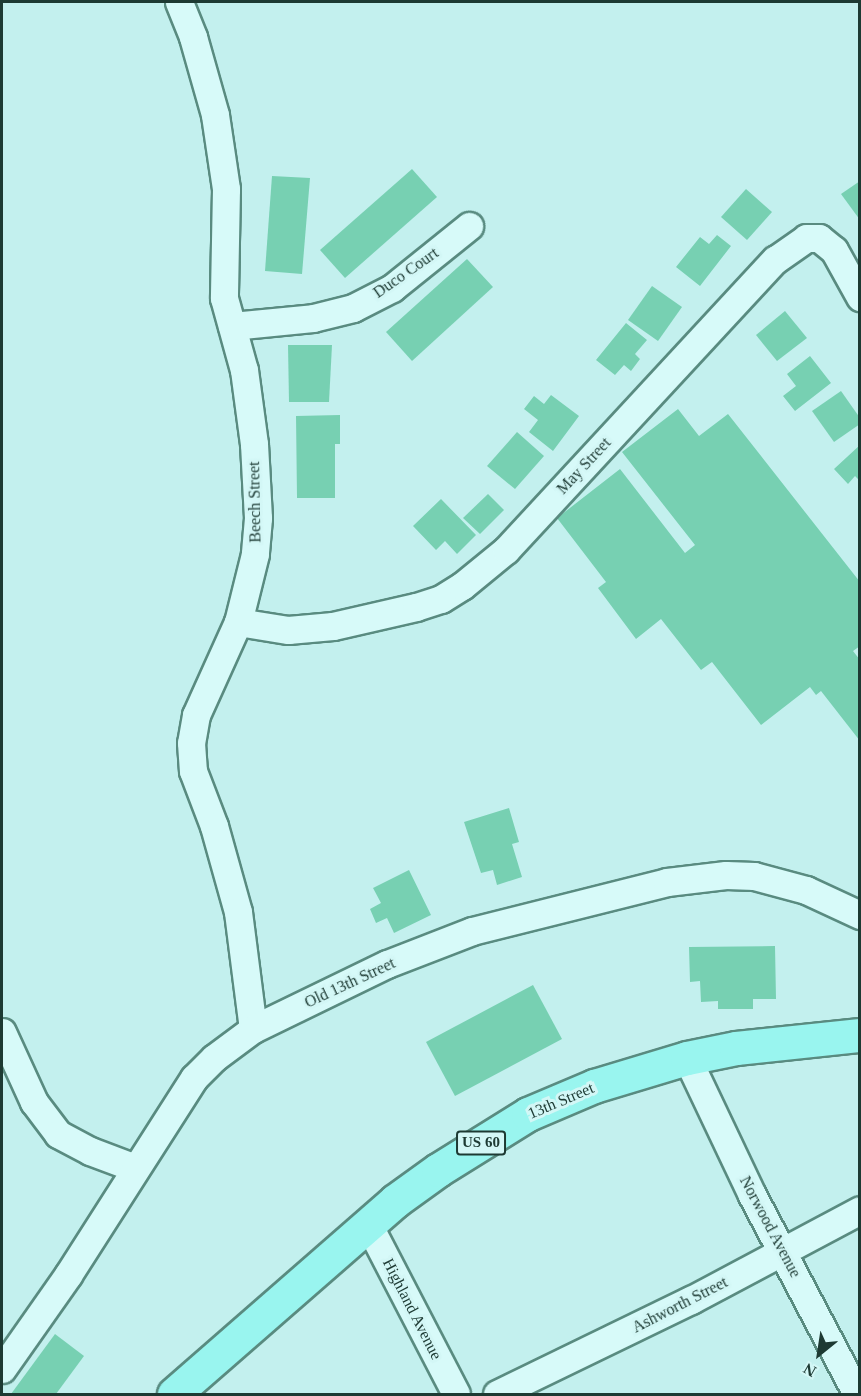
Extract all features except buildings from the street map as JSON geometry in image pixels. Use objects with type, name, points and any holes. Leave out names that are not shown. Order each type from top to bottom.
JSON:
[{"type":"main road","name":"13th Street","points":[[174,1395],[368,1224],[438,1170],[528,1114],[594,1086],[687,1058],[736,1048],[860,1035]]},
{"type":"street","name":"Beech Street","points":[[179,2],[194,37],[215,115],[226,189],[224,298],[244,370],[252,433],[258,518],[255,554],[238,622],[196,715],[190,743],[193,771],[214,826],[238,912],[253,1029]]},
{"type":"street","name":"Duco Court","points":[[232,326],[313,318],[353,308],[392,288],[469,226]]},
{"type":"street","name":"May Street","points":[[238,622],[288,630],[333,626],[416,607],[441,599],[462,586],[506,550],[775,260],[806,238],[819,238],[834,250],[860,297]]},
{"type":"street","name":"Old 13th Street","points":[[2,1369],[68,1275],[194,1078],[214,1058],[253,1029],[387,964],[472,931],[667,882],[726,875],[754,876],[806,890],[860,915]]},
{"type":"street","points":[[2,1032],[34,1102],[58,1134],[90,1151],[135,1168]]},
{"type":"street","name":"Norwood Avenue","points":[[687,1058],[752,1195],[857,1395]]},
{"type":"street","name":"Ashworth Street","points":[[497,1395],[691,1300],[860,1210]]},
{"type":"street","name":"Highland Avenue","points":[[368,1224],[456,1395]]}]
